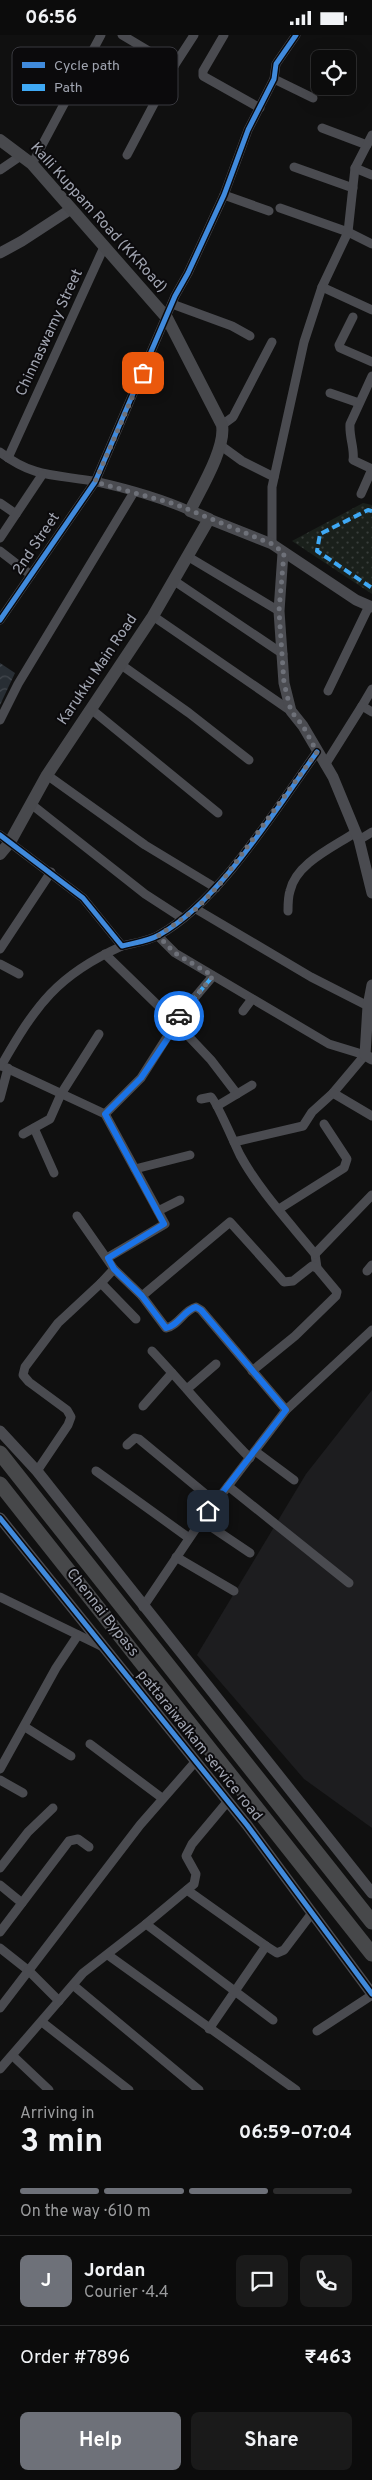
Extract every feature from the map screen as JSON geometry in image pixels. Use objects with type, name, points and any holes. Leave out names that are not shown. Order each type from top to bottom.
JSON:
[{"type":"highway","name":"Chennai Bypass","points":[[0,1453],[372,1922]]},
{"type":"highway","name":"Chennai Bypass","points":[[0,1484],[372,1954]]},
{"type":"main road","name":"Kalli Kuppam Road (KKRoad)","points":[[0,140],[32,164],[167,318],[222,425]]},
{"type":"main road","points":[[209,519],[190,511],[220,445],[222,425]]},
{"type":"main road","name":"Karukku Main Road","points":[[0,854],[5,839],[31,804],[47,775],[153,616],[209,519]]},
{"type":"street","points":[[95,47],[101,35]]},
{"type":"street","points":[[122,35],[142,47]]},
{"type":"street","points":[[178,60],[194,35]]},
{"type":"street","points":[[224,35],[203,71],[203,76],[260,108]]},
{"type":"street","name":"2nd Street","points":[[0,620],[95,482],[172,305],[224,195],[248,130],[274,79],[276,64],[296,35]]},
{"type":"street","points":[[274,79],[313,98]]},
{"type":"street","points":[[32,164],[64,105]]},
{"type":"street","points":[[127,155],[153,105]]},
{"type":"street","points":[[322,128],[367,145]]},
{"type":"street","points":[[272,544],[274,477],[304,342],[322,287],[348,232],[355,168],[372,135]]},
{"type":"street","points":[[0,170],[22,155]]},
{"type":"street","points":[[294,167],[353,188]]},
{"type":"street","points":[[355,168],[372,175]]},
{"type":"street","points":[[224,195],[269,211]]},
{"type":"street","points":[[280,208],[348,232],[372,244]]},
{"type":"street","points":[[0,253],[71,209]]},
{"type":"street","name":"Chinnaswamy Street","points":[[4,455],[104,247]]},
{"type":"street","points":[[322,287],[372,310]]},
{"type":"street","points":[[172,305],[232,326],[250,336]]},
{"type":"street","points":[[353,317],[339,345],[340,348],[372,362]]},
{"type":"street","points":[[222,425],[233,417],[272,342]]},
{"type":"street","points":[[361,494],[372,469],[355,462],[350,443],[350,424],[372,376]]},
{"type":"street","points":[[330,393],[359,403]]},
{"type":"street","points":[[220,445],[242,461],[274,477]]},
{"type":"street","points":[[4,455],[28,470],[42,475],[95,482],[134,492],[190,511]]},
{"type":"street","points":[[0,538],[42,475]]},
{"type":"street","points":[[0,720],[18,684],[134,492]]},
{"type":"street","points":[[0,503],[16,514]]},
{"type":"street","points":[[209,519],[272,544],[370,606],[328,691]]},
{"type":"street","points":[[0,551],[31,575]]},
{"type":"street","points":[[284,553],[279,611],[284,683],[291,711]]},
{"type":"street","points":[[187,556],[279,611]]},
{"type":"street","points":[[173,580],[283,654]]},
{"type":"street","points":[[153,616],[291,711],[303,726],[333,777],[358,836],[372,893]]},
{"type":"street","points":[[120,664],[188,713],[249,761]]},
{"type":"street","points":[[325,765],[372,689]]},
{"type":"street","points":[[362,706],[372,712]]},
{"type":"street","points":[[91,709],[218,813]]},
{"type":"street","points":[[0,1099],[3,1066],[20,1032],[52,991],[68,975],[105,953],[158,936],[196,909],[216,888],[317,752]]},
{"type":"street","points":[[47,775],[145,845],[216,888]]},
{"type":"street","points":[[31,804],[145,894],[182,918]]},
{"type":"street","points":[[288,911],[290,890],[298,875],[308,864],[358,836],[372,832]]},
{"type":"street","points":[[5,839],[83,898],[122,946]]},
{"type":"street","points":[[0,949],[51,872]]},
{"type":"street","points":[[196,909],[311,977],[368,1007]]},
{"type":"street","points":[[158,936],[175,953],[329,1044],[368,1057]]},
{"type":"street","points":[[105,953],[211,1060],[237,1094]]},
{"type":"street","points":[[0,964],[18,974]]},
{"type":"street","points":[[105,1114],[141,1078],[175,1022],[213,976]]},
{"type":"street","points":[[234,1142],[303,1126],[314,1110],[368,1057],[368,1007],[372,985]]},
{"type":"street","points":[[243,1011],[252,999]]},
{"type":"street","points":[[23,1134],[50,1119],[61,1094],[99,1034]]},
{"type":"street","points":[[3,1066],[105,1114],[164,1224],[108,1258]]},
{"type":"street","points":[[217,1106],[252,1085]]},
{"type":"street","points":[[333,1093],[372,1116]]},
{"type":"street","points":[[201,1099],[211,1097],[246,1165],[314,1254],[317,1268],[337,1292],[336,1296],[295,1336],[252,1371]]},
{"type":"street","points":[[279,1209],[344,1168],[347,1159],[324,1124]]},
{"type":"street","points":[[34,1128],[54,1173]]},
{"type":"street","points":[[135,1169],[190,1155]]},
{"type":"street","points":[[314,1254],[372,1195]]},
{"type":"street","points":[[158,1211],[180,1200]]},
{"type":"street","points":[[77,1216],[114,1269],[142,1296],[168,1329],[192,1308],[196,1307],[201,1310],[286,1410]]},
{"type":"street","points":[[142,1296],[230,1222],[284,1282],[293,1281],[312,1266],[317,1268]]},
{"type":"street","points":[[37,1471],[68,1425],[71,1417],[67,1410],[29,1383],[23,1375],[25,1367],[58,1323],[114,1269]]},
{"type":"street","points":[[101,1283],[136,1319]]},
{"type":"street","points":[[143,1607],[201,1521],[286,1410],[372,1330]]},
{"type":"street","points":[[152,1351],[187,1389],[209,1417],[252,1454],[294,1480]]},
{"type":"street","points":[[187,1389],[216,1364]]},
{"type":"street","points":[[143,1406],[172,1373]]},
{"type":"street","points":[[0,1431],[37,1471],[143,1607],[372,1893]]},
{"type":"street","points":[[127,1445],[135,1437],[215,1502]]},
{"type":"street","points":[[96,1471],[189,1538]]},
{"type":"street","points":[[228,1486],[348,1583]]},
{"type":"street","name":"pattaraiwalkam service road","points":[[0,1518],[228,1801],[372,1994]]},
{"type":"street","points":[[201,1521],[250,1553]]},
{"type":"street","points":[[176,1557],[234,1591]]},
{"type":"street","points":[[0,1597],[103,1647]]},
{"type":"street","points":[[0,1769],[56,1668],[78,1635]]},
{"type":"street","points":[[25,1727],[71,1756]]},
{"type":"street","points":[[90,1744],[162,1797]]},
{"type":"street","points":[[0,2009],[162,1797],[196,1761]]},
{"type":"street","points":[[0,1780],[23,1793]]},
{"type":"street","points":[[0,2069],[83,1973],[108,1955],[194,1884],[196,1874],[186,1856],[192,1844],[228,1801]]},
{"type":"street","points":[[0,1868],[28,1832],[53,1807]]},
{"type":"street","points":[[0,1932],[72,1839],[78,1839],[89,1847]]},
{"type":"street","points":[[0,1885],[22,1903]]},
{"type":"street","points":[[187,1890],[277,1953],[284,1950],[312,1913]]},
{"type":"street","points":[[146,1924],[273,2020]]},
{"type":"street","points":[[209,2029],[236,1993],[266,1946]]},
{"type":"street","points":[[0,1948],[29,1971],[59,2001]]},
{"type":"street","points":[[108,1955],[296,2090]]},
{"type":"street","points":[[73,1985],[199,2090]]},
{"type":"street","points":[[317,2031],[372,1994]]},
{"type":"street","points":[[42,2022],[129,2090]]},
{"type":"street","points":[[13,2056],[49,2090]]},
{"type":"shaded area","points":[[363,503],[372,505],[372,594],[292,541]]},
{"type":"shaded area","points":[[372,1390],[372,1828],[304,1779],[197,1655],[306,1474]]},
{"type":"water","points":[[0,663],[15,673],[0,705]]},
{"type":"marked path","points":[[372,511],[368,510],[320,534],[317,551],[372,588]]},
{"type":"marked path","points":[[175,1021],[213,976]]},
{"type":"cycle path","points":[[0,620],[95,482],[175,296],[188,273],[224,195],[248,130],[274,79],[276,64],[296,35]]},
{"type":"cycle path","points":[[0,835],[83,898],[122,946],[141,942],[159,935],[182,920],[204,900],[246,852],[317,752]]},
{"type":"cycle path","points":[[0,1518],[247,1825],[372,1994]]},
{"type":"way so far","points":[[143,373],[95,482],[175,504],[272,544],[284,553],[279,611],[284,683],[291,711],[303,726],[317,752],[220,884],[196,909],[158,936],[175,953],[213,976],[194,1001],[179,1016]]},
{"type":"route","points":[[179,1016],[174,1021],[176,1026],[141,1078],[105,1114],[164,1224],[108,1258],[114,1269],[142,1296],[166,1328],[168,1329],[192,1308],[196,1307],[201,1310],[232,1349],[286,1410],[208,1511]]}]
